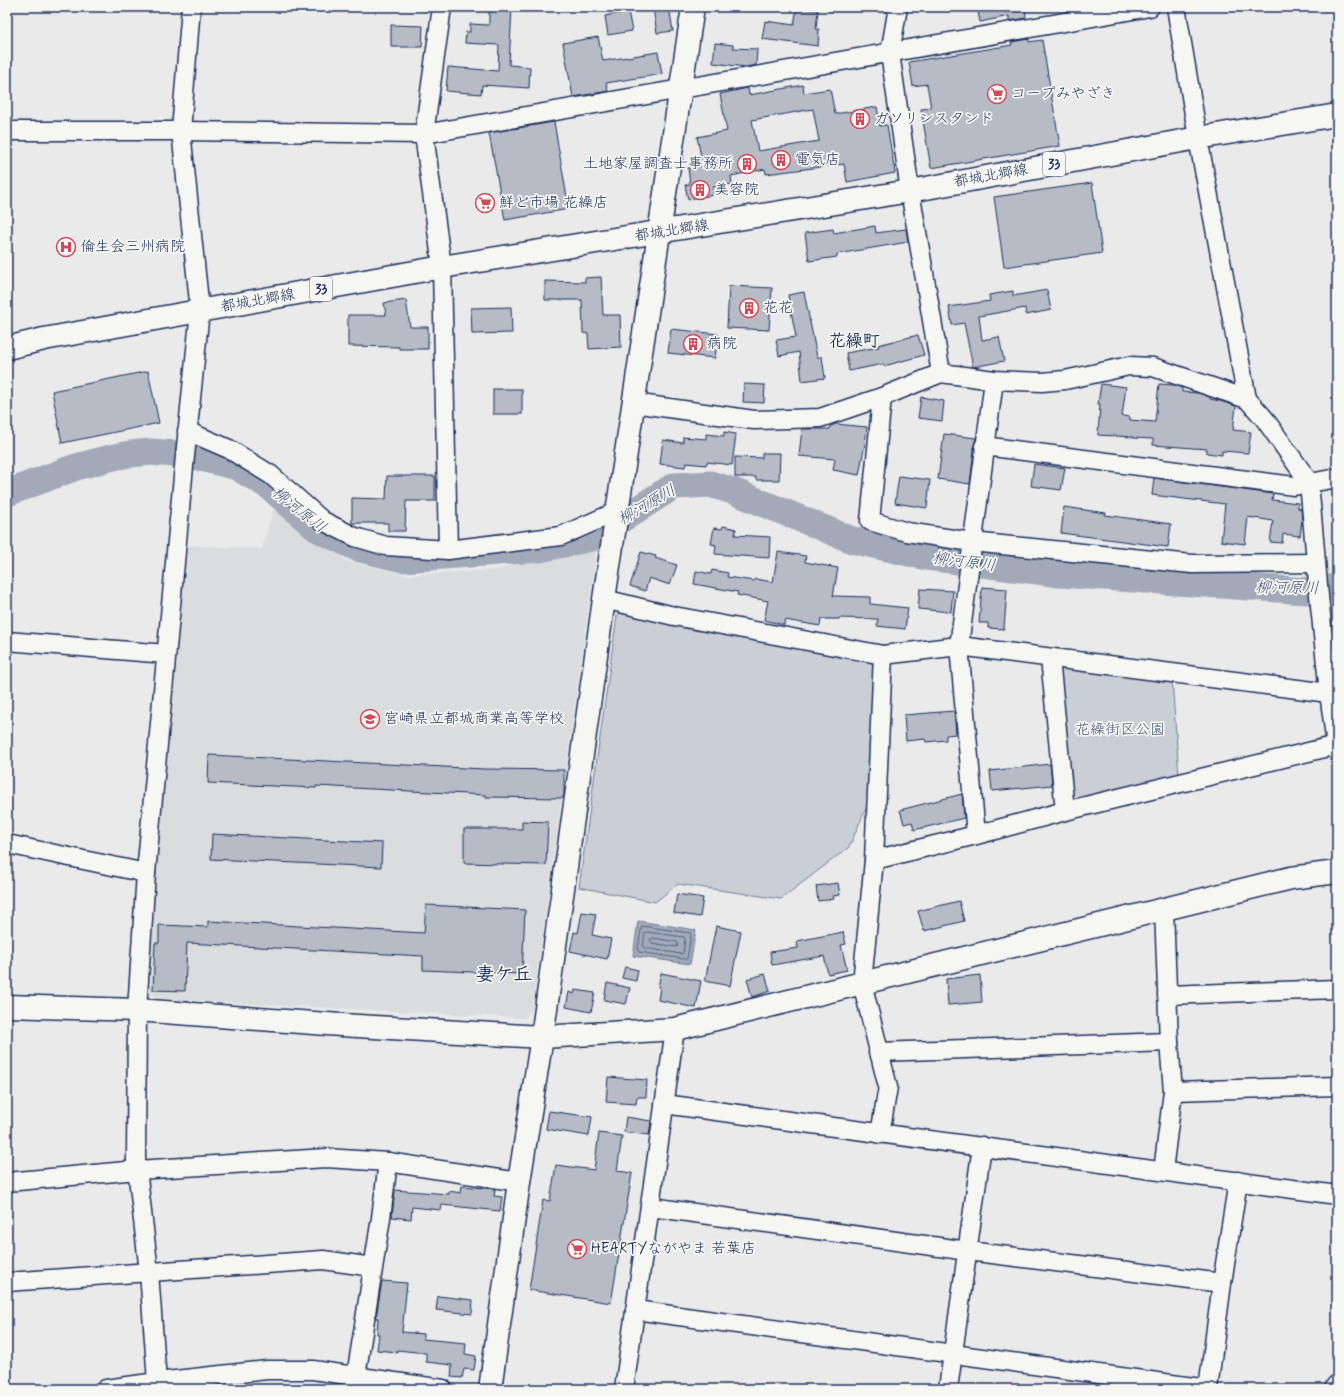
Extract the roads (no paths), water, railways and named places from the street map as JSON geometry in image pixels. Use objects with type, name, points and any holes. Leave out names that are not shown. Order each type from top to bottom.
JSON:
[{"type":"street","points":[[157,1382],[149,1272],[136,1160],[137,1010],[146,873],[200,311],[181,131],[191,7]]},
{"type":"street","points":[[442,7],[424,134],[442,267],[448,550]]},
{"type":"street","points":[[490,1389],[612,544],[693,7]]},
{"type":"street","points":[[898,7],[890,54],[910,191],[941,373]]},
{"type":"street","points":[[7,131],[181,131],[424,134],[890,54],[1150,7]]},
{"type":"street","points":[[1176,7],[1198,138],[1247,399]]},
{"type":"street","name":"都城北郷線","points":[[7,348],[44,339],[442,267],[659,233],[910,191],[1198,138],[1337,115]]},
{"type":"street","points":[[633,402],[754,420],[820,418],[882,397],[941,373],[994,380],[1042,382],[1065,380],[1129,366],[1153,367],[1247,399],[1264,418],[1309,482],[1316,568],[1336,747],[1065,811],[976,836],[874,860]]},
{"type":"street","points":[[976,836],[959,646],[984,446],[994,380]]},
{"type":"street","points":[[882,397],[870,521],[907,532],[971,545],[1192,564],[1316,568]]},
{"type":"street","points":[[187,438],[228,449],[270,475],[323,521],[355,537],[386,546],[448,550],[561,536],[618,511]]},
{"type":"street","points":[[984,446],[1294,486],[1337,478]]},
{"type":"street","points":[[604,599],[674,616],[883,655],[959,646],[1329,693]]},
{"type":"street","points":[[7,640],[166,654]]},
{"type":"street","points":[[880,1134],[888,1088],[862,983],[874,860],[883,655]]},
{"type":"street","points":[[1050,658],[1065,811]]},
{"type":"street","points":[[7,844],[146,873]]},
{"type":"street","points":[[7,1006],[137,1010],[341,1025],[542,1037],[675,1029],[1291,878],[1337,872]]},
{"type":"street","points":[[1163,1171],[1173,1091],[1169,1042],[1164,909]]},
{"type":"street","points":[[1167,995],[1337,989]]},
{"type":"street","points":[[624,1389],[651,1207],[675,1029]]},
{"type":"street","points":[[878,1052],[1169,1042]]},
{"type":"street","points":[[1173,1091],[1337,1086]]},
{"type":"street","points":[[664,1104],[1337,1195]]},
{"type":"street","points":[[948,1389],[982,1146]]},
{"type":"street","points":[[7,1182],[138,1170],[326,1158],[388,1162],[519,1182]]},
{"type":"street","points":[[355,1382],[388,1162]]},
{"type":"street","points":[[636,1310],[1208,1389],[1222,1283],[1238,1181]]},
{"type":"street","points":[[651,1207],[968,1251],[1222,1283]]},
{"type":"street","points":[[7,1282],[323,1260],[373,1267]]},
{"type":"street","points":[[106,1389],[267,1370],[313,1370],[355,1382],[443,1389]]},
{"type":"water","points":[[638,921],[696,930],[690,964],[633,956]]},
{"type":"waterway","name":"柳河原川","points":[[7,493],[76,467],[114,457],[151,452],[189,455],[237,467],[270,487],[316,528],[357,548],[403,559],[539,549],[592,538],[674,486],[710,484],[733,491],[852,540],[927,557],[1060,574],[1307,591],[1337,587]]},
{"type":"place","name":"コープみやざき","points":[[997,94]]},
{"type":"place","name":"ガソリンスタンド","points":[[860,119]]},
{"type":"place","name":"電気店","points":[[781,160]]},
{"type":"place","name":"土地家屋調査士事務所","points":[[747,164]]},
{"type":"place","name":"美容院","points":[[700,190]]},
{"type":"place","name":"鮮ど市場 花繰店","points":[[485,203]]},
{"type":"place","name":"倫生会三州病院","points":[[66,247]]},
{"type":"place","name":"花花","points":[[749,308]]},
{"type":"place","name":"病院","points":[[693,344]]},
{"type":"place","name":"宮崎県立都城商業高等学校","points":[[370,719]]},
{"type":"place","name":"HEARTYながやま 若葉店","points":[[577,1249]]},
{"type":"district","name":"花繰町","points":[[854,341]]},
{"type":"district","name":"妻ケ丘","points":[[504,974]]},
{"type":"park label","name":"花繰街区公園","points":[[1120,730]]}]
